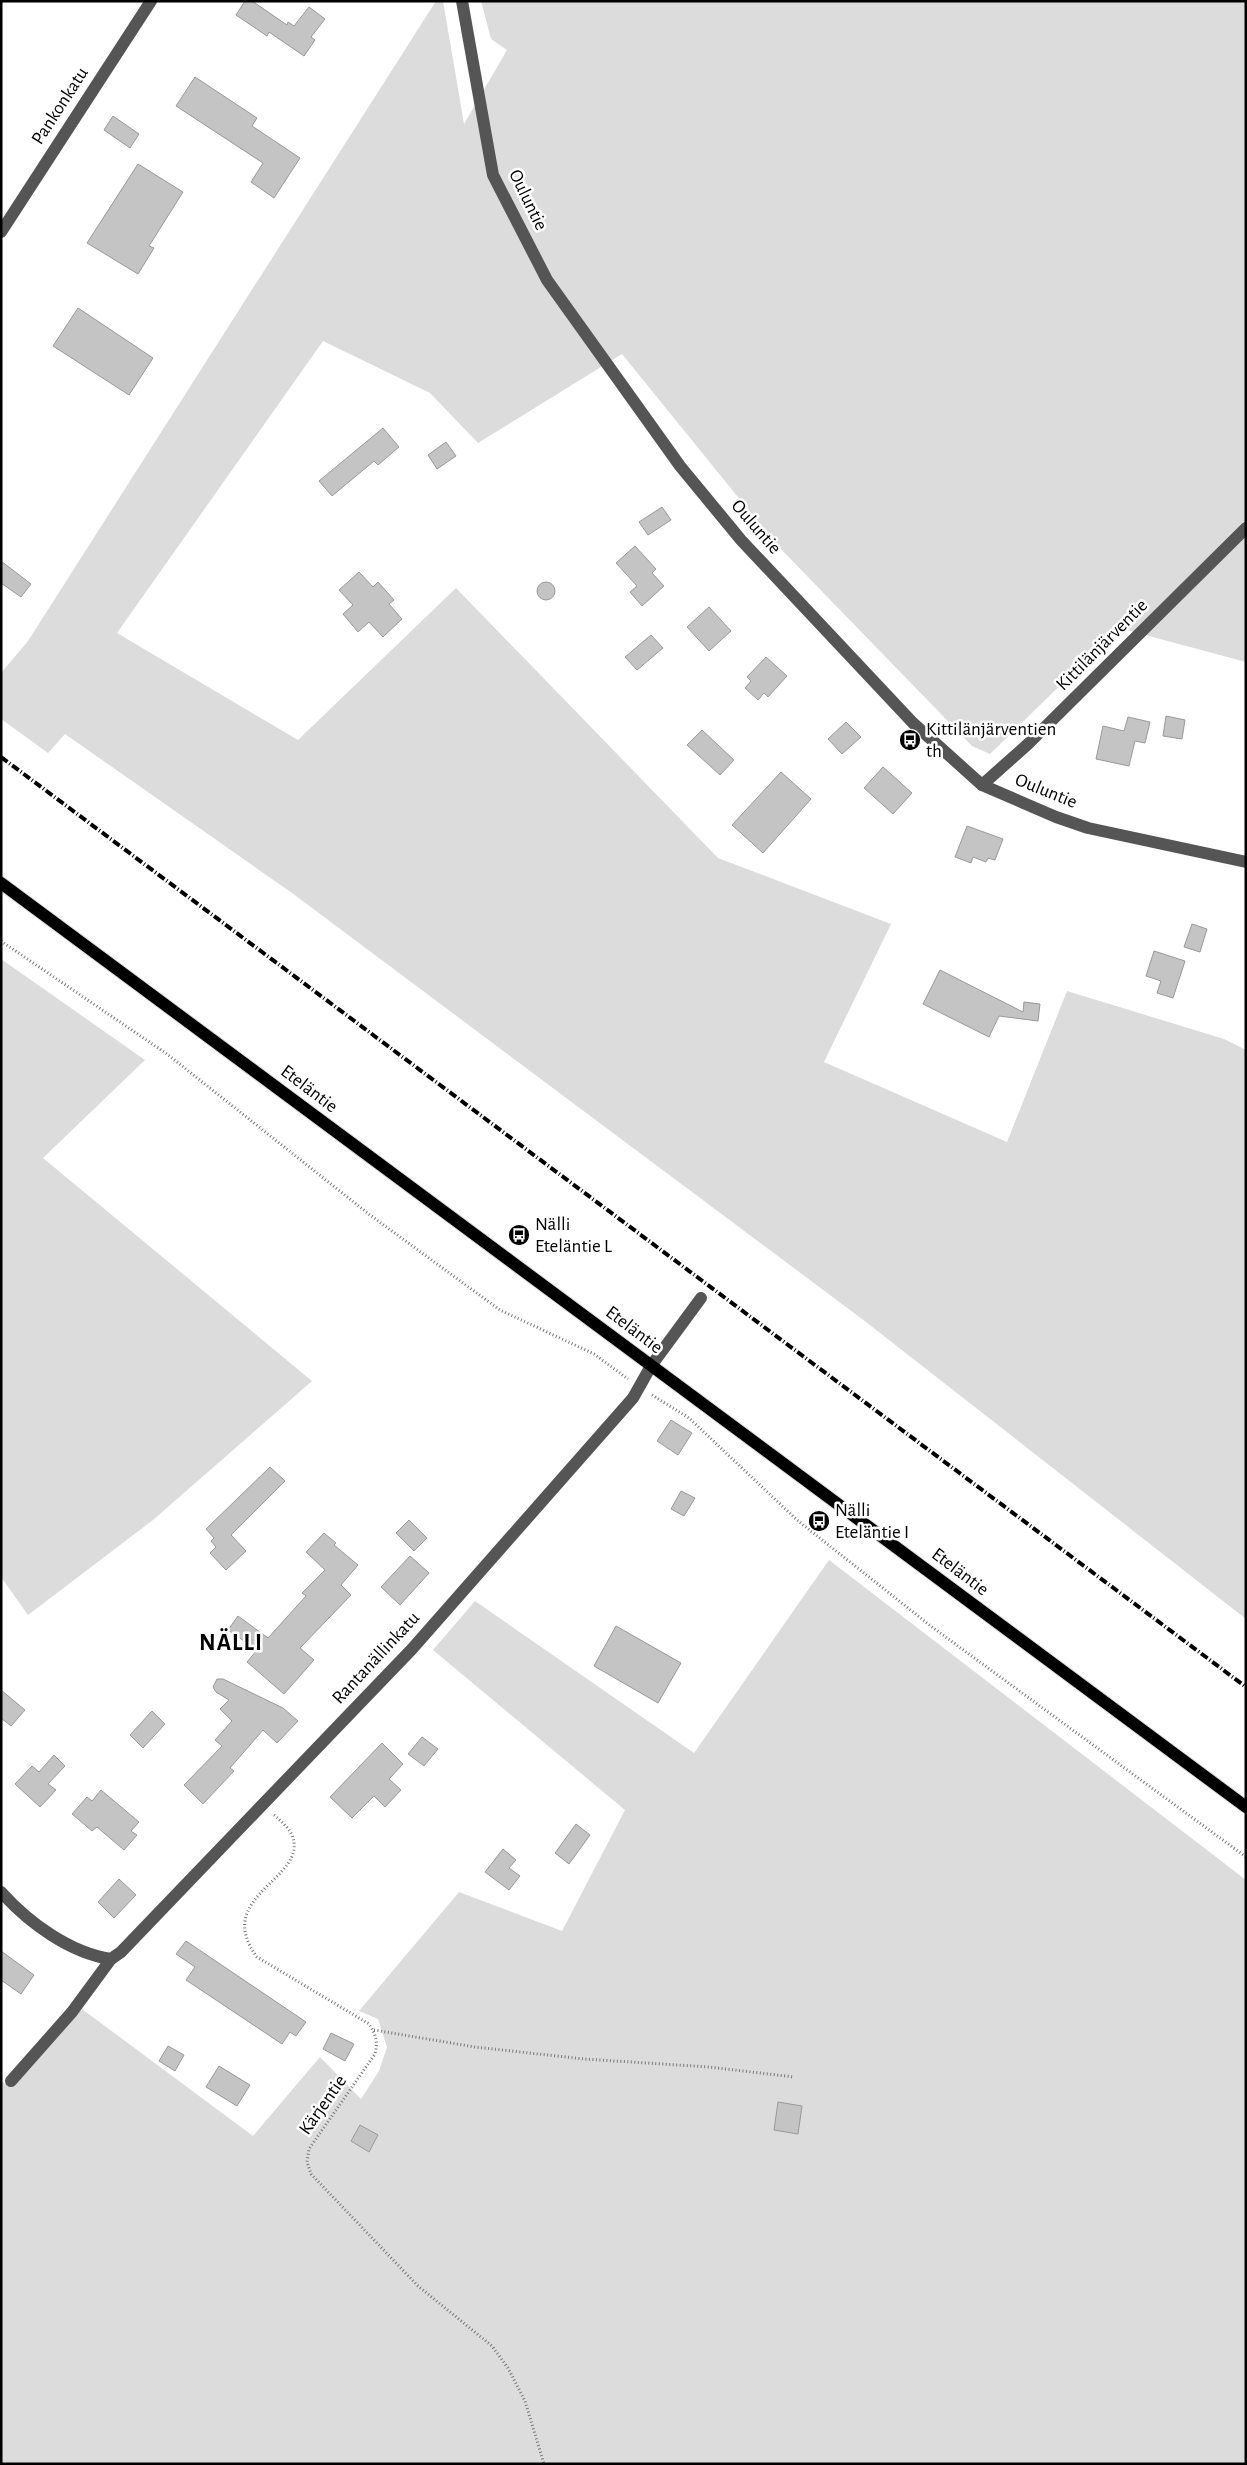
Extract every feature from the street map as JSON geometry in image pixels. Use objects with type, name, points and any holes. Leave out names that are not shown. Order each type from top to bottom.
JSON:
[{"type":"main road","name":"Eteläntie","points":[[1,883],[1246,1807]]},
{"type":"street","name":"Pankonkatu","points":[[1,232],[151,1]]},
{"type":"street","name":"Ouluntie","points":[[462,1],[493,176],[547,280],[680,466],[741,540],[913,723],[982,784],[1056,817],[1088,828],[1246,862]]},
{"type":"street","name":"Kittilänjärventie","points":[[982,784],[1028,744],[1246,528]]},
{"type":"street","points":[[651,1366],[701,1298]]},
{"type":"street","name":"Rantanällinkatu","points":[[11,2081],[72,2012],[111,1959],[121,1952],[412,1649],[633,1398],[651,1366]]},
{"type":"street","points":[[1,1892],[52,1935],[89,1954],[111,1959]]},
{"type":"path","points":[[264,1803],[287,1827],[294,1841],[294,1848],[289,1862],[253,1900],[248,1909],[244,1926],[250,1948],[256,1957],[363,2020],[374,2030],[485,2048],[584,2059],[709,2067],[794,2077]]},
{"type":"path","name":"Kärjentie","points":[[374,2030],[377,2043],[375,2054],[312,2143],[308,2156],[308,2168],[314,2179],[418,2286],[492,2346],[508,2368],[525,2401],[544,2464]]},
{"type":"shaded area","points":[[436,1],[443,1],[464,124],[507,50],[491,39],[481,1],[1246,1],[1246,662],[1119,628],[990,754],[972,746],[776,544],[622,354],[478,443],[430,393],[323,341],[117,633],[298,740],[456,588],[718,858],[891,924],[824,1062],[1007,1142],[1067,991],[1224,1039],[1246,1050],[1246,1619],[866,1322],[292,893],[65,734],[48,753],[1,719],[1,673],[28,641]]},
{"type":"shaded area","points":[[1,959],[145,1060],[43,1158],[312,1381],[153,1520],[28,1615],[1,1577]]},
{"type":"shaded area","points":[[829,1560],[1246,1880],[1246,2464],[1,2464],[1,2081],[8,2086],[82,2009],[253,2136],[320,2057],[361,2099],[379,2071],[387,2047],[378,2019],[359,2011],[459,1892],[562,1931],[625,1810],[433,1650],[475,1601],[694,1753]]},
{"type":"building","points":[[245,1],[252,1],[287,25],[288,22],[294,26],[309,7],[325,19],[311,37],[315,40],[304,56],[269,32],[267,36],[236,15]]},
{"type":"building","points":[[195,77],[257,118],[252,126],[300,158],[274,198],[251,182],[263,163],[176,106]]},
{"type":"building","points":[[113,116],[139,134],[130,148],[104,130]]},
{"type":"building","points":[[138,164],[183,192],[149,246],[154,248],[138,274],[87,243]]},
{"type":"building","points":[[78,308],[153,358],[129,395],[53,346]]},
{"type":"building","points":[[383,428],[399,447],[378,465],[374,461],[332,496],[319,481]]},
{"type":"building","points":[[446,442],[456,456],[437,469],[428,455]]},
{"type":"building","points":[[662,507],[671,520],[648,535],[639,522]]},
{"type":"building","points":[[635,546],[656,569],[652,573],[664,586],[642,606],[630,592],[637,586],[616,563]]},
{"type":"building","points":[[1,561],[31,584],[21,597],[1,583]]},
{"type":"building","points":[[359,572],[373,587],[378,582],[394,600],[389,604],[402,619],[383,637],[369,622],[358,632],[343,614],[353,605],[339,590]]},
{"type":"building","points":[[546,582],[552,585],[555,591],[552,597],[546,600],[540,597],[537,591],[540,585]]},
{"type":"building","points":[[709,607],[731,631],[709,651],[687,627]]},
{"type":"building","points":[[651,635],[663,648],[637,670],[625,657]]},
{"type":"building","points":[[766,657],[787,676],[768,697],[764,693],[758,700],[745,688],[751,681],[747,677]]},
{"type":"building","points":[[1166,716],[1185,720],[1182,739],[1163,736]]},
{"type":"building","points":[[1128,717],[1150,722],[1145,743],[1135,741],[1129,766],[1096,759],[1103,726],[1124,731]]},
{"type":"building","points":[[846,722],[861,737],[842,754],[828,739]]},
{"type":"building","points":[[702,730],[734,760],[720,775],[687,745]]},
{"type":"building","points":[[883,767],[912,793],[893,814],[864,788]]},
{"type":"building","points":[[781,772],[811,799],[763,853],[732,825]]},
{"type":"building","points":[[967,826],[1003,839],[995,860],[988,858],[986,862],[973,857],[971,863],[955,857]]},
{"type":"building","points":[[1192,924],[1207,929],[1200,952],[1184,947]]},
{"type":"building","points":[[1154,951],[1185,961],[1173,998],[1157,993],[1161,981],[1146,976]]},
{"type":"building","points":[[940,970],[1023,1012],[1024,1002],[1040,1004],[1038,1021],[999,1016],[989,1037],[923,1004]]},
{"type":"building","points":[[671,1420],[692,1433],[678,1455],[657,1441]]},
{"type":"building","points":[[270,1467],[285,1481],[231,1535],[246,1551],[226,1570],[210,1553],[216,1547],[211,1541],[214,1538],[206,1529]]},
{"type":"building","points":[[681,1491],[695,1498],[684,1516],[671,1509]]},
{"type":"building","points":[[409,1520],[427,1538],[414,1551],[396,1533]]},
{"type":"building","points":[[324,1533],[336,1543],[334,1545],[358,1565],[341,1585],[351,1595],[300,1648],[314,1660],[284,1694],[247,1662],[257,1650],[228,1630],[238,1616],[268,1638],[306,1596],[302,1593],[325,1570],[306,1552]]},
{"type":"building","points":[[410,1556],[429,1573],[400,1605],[381,1587]]},
{"type":"building","points":[[616,1626],[681,1663],[658,1703],[594,1666]]},
{"type":"building","points":[[217,1679],[223,1679],[283,1708],[298,1721],[277,1743],[263,1730],[230,1768],[234,1771],[203,1804],[184,1785],[222,1746],[215,1740],[232,1721],[220,1709],[229,1700],[216,1692],[213,1687]]},
{"type":"building","points":[[1,1690],[25,1710],[11,1726],[1,1718]]},
{"type":"building","points":[[152,1711],[165,1724],[143,1748],[130,1735]]},
{"type":"building","points":[[422,1737],[438,1749],[424,1766],[408,1754]]},
{"type":"building","points":[[382,1743],[403,1764],[389,1779],[401,1790],[385,1807],[374,1796],[352,1818],[330,1797]]},
{"type":"building","points":[[54,1755],[65,1766],[48,1784],[56,1790],[40,1807],[15,1784],[32,1766],[39,1772]]},
{"type":"building","points":[[101,1790],[139,1822],[131,1831],[137,1835],[124,1850],[97,1827],[92,1831],[72,1814],[87,1797],[92,1801]]},
{"type":"building","points":[[576,1824],[590,1835],[569,1864],[555,1853]]},
{"type":"building","points":[[503,1849],[516,1860],[509,1868],[520,1876],[509,1890],[485,1872]]},
{"type":"building","points":[[119,1879],[136,1895],[114,1918],[98,1902]]},
{"type":"building","points":[[186,1941],[306,2022],[296,2036],[290,2032],[282,2044],[186,1980],[195,1967],[176,1954]]},
{"type":"building","points":[[1,1951],[34,1975],[21,1994],[1,1980]]},
{"type":"building","points":[[331,2033],[354,2044],[345,2061],[323,2049]]},
{"type":"building","points":[[168,2046],[184,2055],[175,2071],[159,2061]]},
{"type":"building","points":[[219,2066],[250,2085],[237,2106],[206,2087]]},
{"type":"building","points":[[778,2102],[802,2106],[798,2134],[774,2130]]},
{"type":"building","points":[[360,2125],[378,2135],[369,2152],[351,2141]]},
{"type":"railway","points":[[1,757],[1246,1687]]},
{"type":"place","name":"Kittilänjärventien th","points":[[910,740]]},
{"type":"place","name":"Nälli Eteläntie L","points":[[519,1235]]},
{"type":"place","name":"Nälli Eteläntie I","points":[[819,1521]]},
{"type":"district","name":"NÄLLI","points":[[231,1643]]}]
